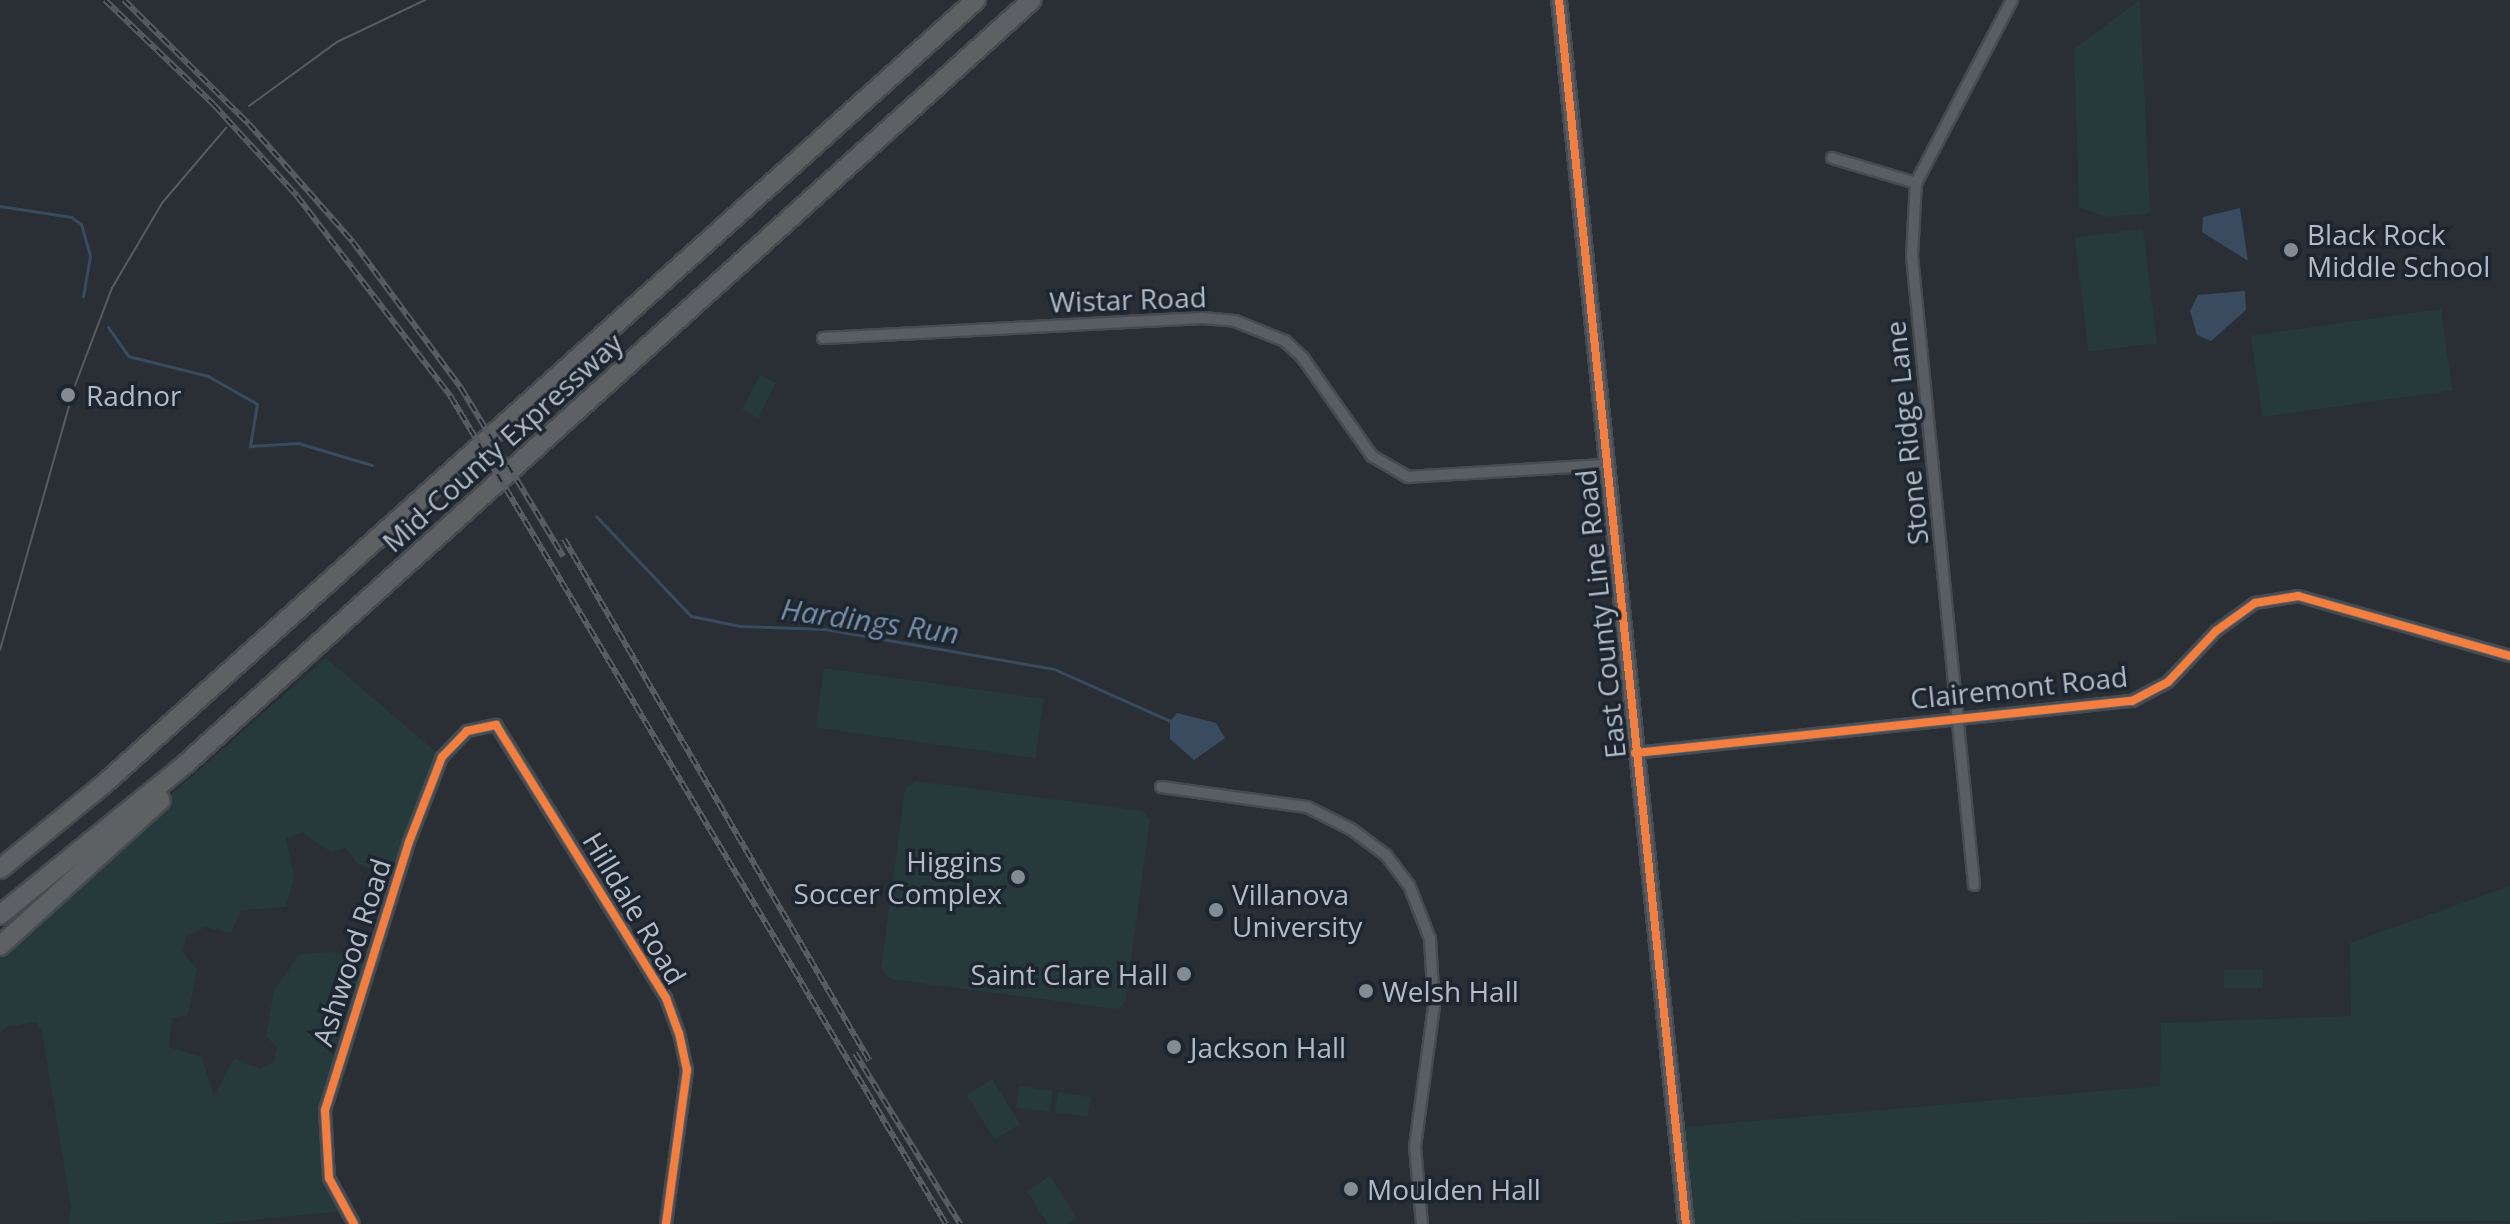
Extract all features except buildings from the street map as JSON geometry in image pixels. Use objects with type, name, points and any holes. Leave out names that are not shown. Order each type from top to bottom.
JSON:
[{"type":"highway","name":"Mid-County Expressway","points":[[0,869],[104,784],[976,0]]},
{"type":"highway","name":"Mid-County Expressway","points":[[0,915],[95,842],[230,723],[1032,0]]},
{"type":"highway","points":[[0,946],[152,809],[230,723]]},
{"type":"street","name":"East County Line Road","points":[[1559,0],[1686,1224]]},
{"type":"street","name":"Stone Ridge Lane","points":[[1974,885],[1912,256],[1916,183],[2012,0]]},
{"type":"street","points":[[1832,158],[1916,183]]},
{"type":"street","name":"Wistar Road","points":[[823,338],[1202,318],[1235,321],[1285,341],[1303,358],[1372,456],[1408,477],[1607,465]]},
{"type":"street","name":"Clairemont Road","points":[[1635,753],[1959,716],[2132,701],[2168,682],[2216,631],[2255,603],[2298,596],[2510,656]]},
{"type":"street","name":"Ashwood Road","points":[[354,1224],[329,1178],[325,1110],[409,842],[442,757],[467,731],[496,725]]},
{"type":"street","name":"Hilldale Road","points":[[496,725],[666,998],[679,1033],[687,1070],[666,1224]]},
{"type":"street","points":[[1161,787],[1307,807],[1363,838],[1386,855],[1409,885],[1430,939],[1434,1006],[1415,1147],[1422,1224]]},
{"type":"shaded area","points":[[2140,0],[2150,213],[2108,217],[2079,207],[2074,49]]},
{"type":"shaded area","points":[[2143,229],[2157,343],[2089,352],[2075,237]]},
{"type":"shaded area","points":[[2441,309],[2452,390],[2262,417],[2251,336]]},
{"type":"shaded area","points":[[760,375],[776,383],[758,418],[742,410]]},
{"type":"shaded area","points":[[326,658],[442,757],[396,880],[357,863],[346,848],[331,852],[302,832],[286,839],[294,876],[286,907],[241,910],[231,933],[205,927],[186,937],[183,952],[197,969],[188,1015],[172,1018],[169,1047],[202,1057],[214,1097],[234,1058],[260,1069],[274,1062],[277,1047],[266,1036],[274,990],[300,954],[333,952],[369,965],[325,1110],[324,1150],[344,1211],[212,1224],[68,1224],[71,1207],[42,1031],[36,1022],[7,1027],[0,1033],[0,946]]},
{"type":"shaded area","points":[[824,668],[1044,699],[1035,758],[816,727]]},
{"type":"shaded area","name":"Higgins Soccer Complex","points":[[916,781],[1143,811],[1150,820],[1125,1003],[1117,1009],[890,979],[881,968],[905,789]]},
{"type":"shaded area","points":[[2510,886],[2510,1221],[1693,1224],[1684,1127],[2160,1086],[2161,1023],[2351,1016],[2350,943]]},
{"type":"shaded area","points":[[2224,970],[2263,970],[2263,988],[2224,988]]},
{"type":"shaded area","points":[[992,1079],[1020,1124],[995,1140],[967,1095]]},
{"type":"shaded area","points":[[1019,1086],[1053,1091],[1050,1113],[1016,1108]]},
{"type":"shaded area","points":[[1058,1092],[1091,1097],[1087,1117],[1055,1112]]},
{"type":"shaded area","points":[[1050,1176],[1077,1218],[1067,1224],[1048,1224],[1027,1191]]},
{"type":"water","points":[[2240,208],[2248,261],[2202,232],[2203,217]]},
{"type":"water","points":[[2245,291],[2246,310],[2211,341],[2197,335],[2190,311],[2198,295]]},
{"type":"water","points":[[1177,713],[1216,723],[1225,738],[1194,760],[1170,739],[1170,721]]},
{"type":"waterway","name":"Hardings Run","points":[[0,206],[71,217],[81,224],[90,256],[83,296]]},
{"type":"waterway","name":"Hardings Run","points":[[108,327],[128,356],[208,376],[257,404],[250,446],[298,443],[372,465]]},
{"type":"waterway","name":"Hardings Run","points":[[596,516],[691,616],[740,626],[825,629],[1054,669],[1170,721]]},
{"type":"tram line","points":[[249,106],[337,42],[425,0]]},
{"type":"tram line","points":[[0,650],[74,388],[112,288],[162,203],[226,128]]},
{"type":"railway","points":[[105,0],[214,105],[297,196],[451,397],[946,1224]]},
{"type":"railway","points":[[124,0],[249,124],[353,242],[461,388],[563,556]]},
{"type":"railway","points":[[564,539],[869,1060]]},
{"type":"railway","points":[[855,1053],[960,1224]]},
{"type":"cycle path","points":[[1559,0],[1686,1224]]},
{"type":"cycle path","points":[[1635,753],[2132,701],[2168,682],[2216,631],[2255,603],[2298,596],[2510,656]]},
{"type":"cycle path","points":[[354,1224],[329,1178],[325,1110],[409,842],[442,757],[467,731],[496,725],[666,998],[679,1033],[687,1070],[666,1224]]},
{"type":"place","name":"Black Rock Middle School","points":[[2291,250]]},
{"type":"place","name":"Radnor","points":[[68,395]]},
{"type":"place","name":"Higgins Soccer Complex","points":[[1018,877]]},
{"type":"place","name":"Villanova University","points":[[1216,910]]},
{"type":"place","name":"Saint Clare Hall","points":[[1184,974]]},
{"type":"place","name":"Welsh Hall","points":[[1366,991]]},
{"type":"place","name":"Jackson Hall","points":[[1174,1047]]},
{"type":"place","name":"Moulden Hall","points":[[1351,1189]]}]
